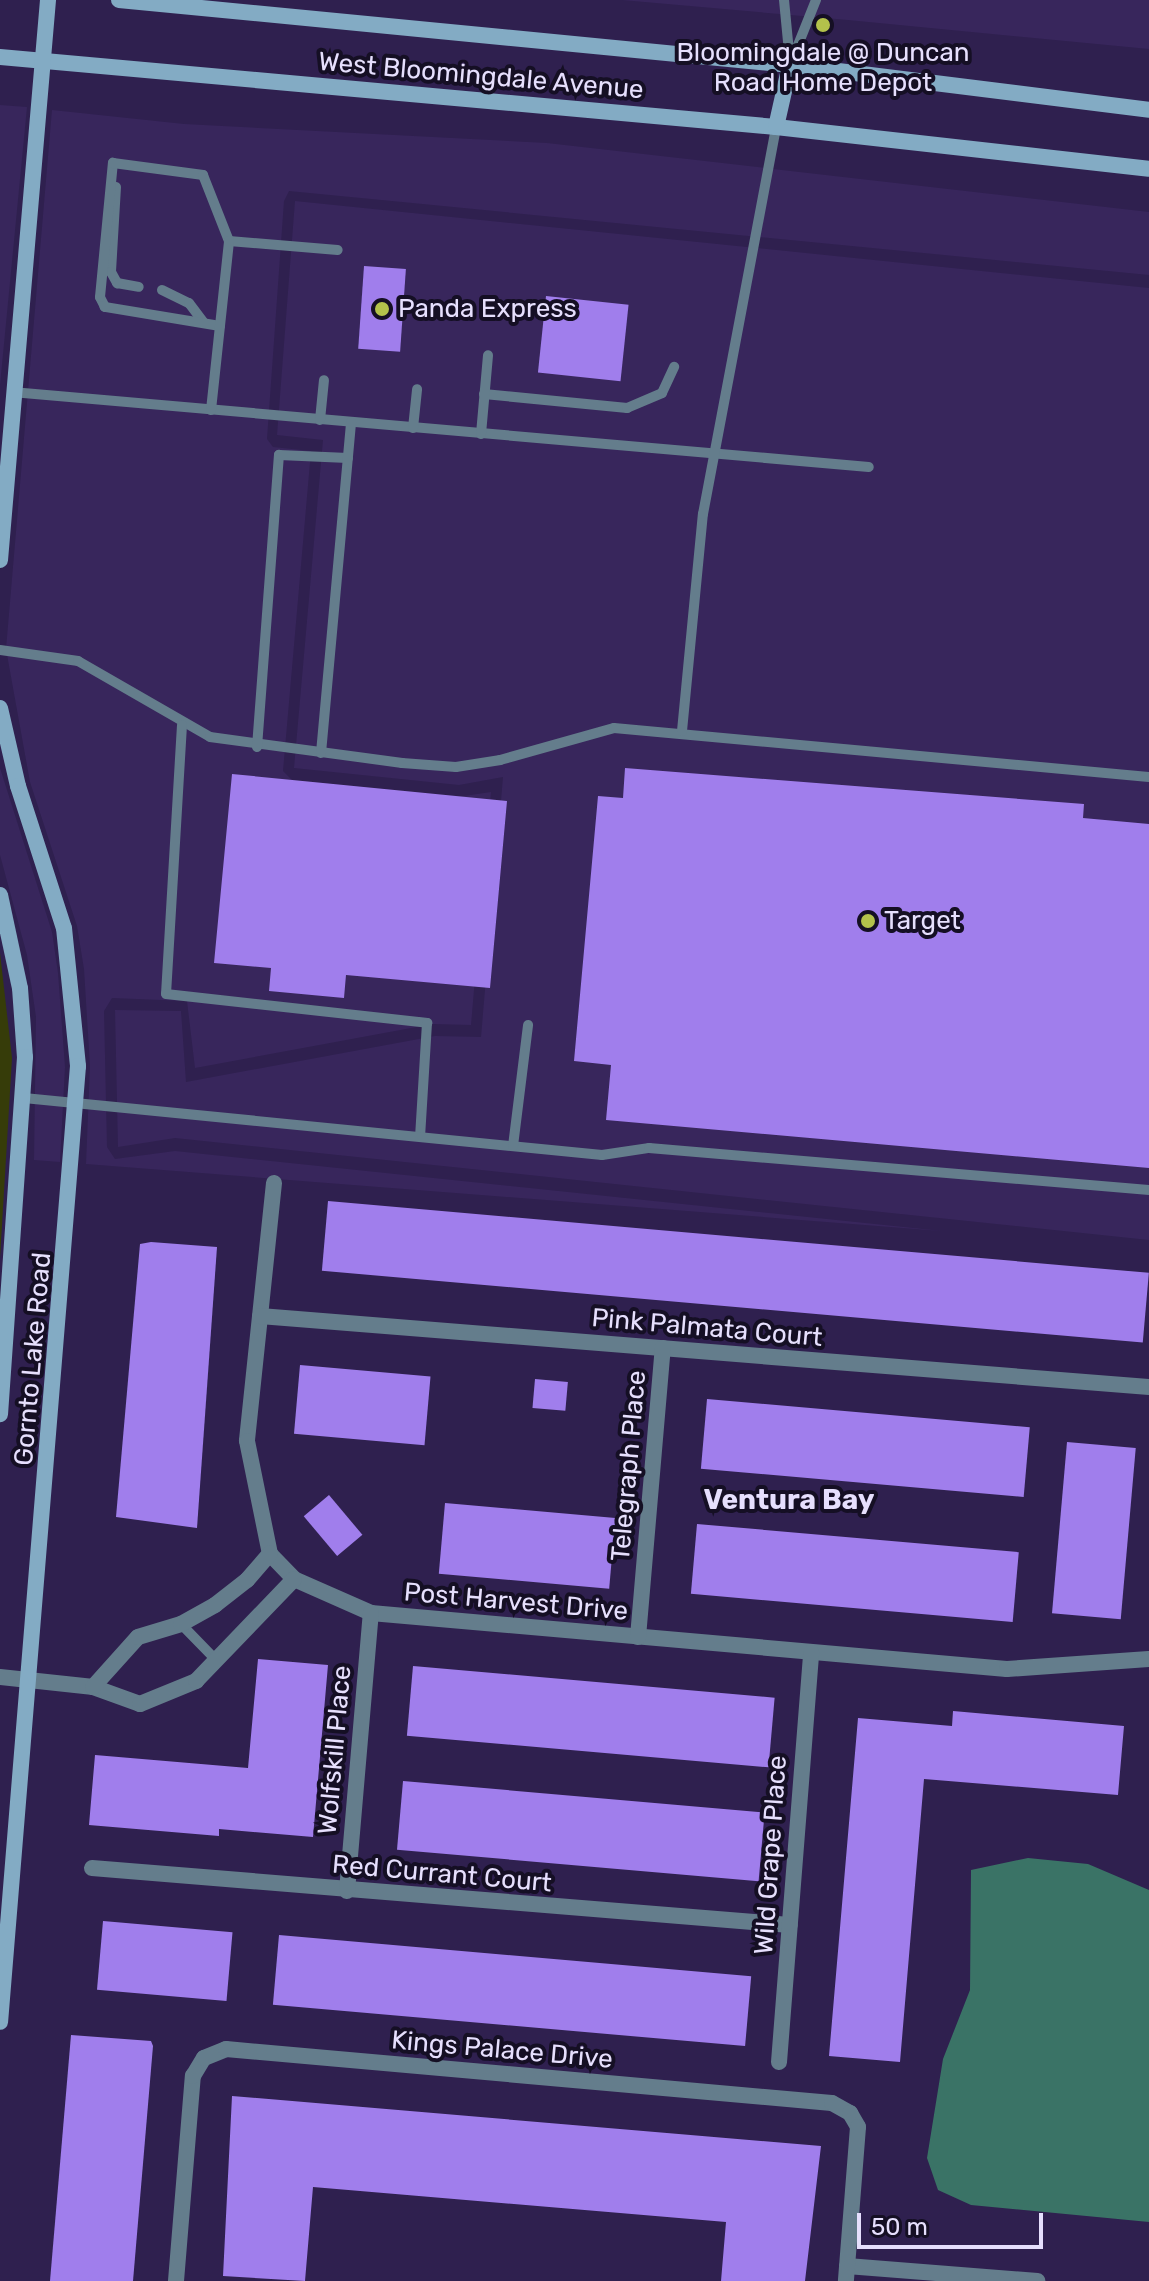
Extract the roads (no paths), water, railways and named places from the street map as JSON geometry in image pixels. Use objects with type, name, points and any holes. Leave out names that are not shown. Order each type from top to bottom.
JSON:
[{"type":"street","points":[[0,560],[48,0]]},
{"type":"street","name":"West Bloomingdale Avenue","points":[[119,0],[790,65],[1149,110]]},
{"type":"street","name":"West Bloomingdale Avenue","points":[[0,57],[776,127],[1149,169]]},
{"type":"street","points":[[776,127],[790,65]]},
{"type":"street","name":"Gornto Lake Road","points":[[0,708],[18,786],[64,928],[76,1031],[77,1102],[0,2022]]},
{"type":"street","name":"Gornto Lake Road","points":[[0,895],[22,1003],[24,1098],[0,1414]]},
{"type":"street","points":[[93,1687],[138,1637],[181,1624],[247,1580],[270,1554],[247,1441],[274,1183]]},
{"type":"street","name":"Pink Palmata Court","points":[[260,1316],[1149,1387]]},
{"type":"street","name":"Telegraph Place","points":[[638,1637],[663,1348]]},
{"type":"street","name":"Post Harvest Drive","points":[[270,1554],[294,1579],[371,1613],[1007,1669],[1149,1659]]},
{"type":"street","points":[[0,1677],[93,1687],[140,1704],[196,1681],[294,1579]]},
{"type":"street","name":"Wolfskill Place","points":[[347,1891],[371,1613]]},
{"type":"street","name":"Wild Grape Place","points":[[779,2062],[811,1652]]},
{"type":"street","name":"Red Currant Court","points":[[92,1868],[790,1925]]},
{"type":"street","name":"Kings Palace Drive","points":[[176,2281],[193,2076],[204,2058],[226,2049],[832,2103],[850,2113],[858,2127],[847,2273]]},
{"type":"street","points":[[847,2273],[1037,2281]]},
{"type":"lane","points":[[784,0],[790,65]]},
{"type":"lane","points":[[790,65],[816,0]]},
{"type":"lane","points":[[682,731],[703,514],[776,127]]},
{"type":"lane","points":[[211,410],[220,326],[229,241],[203,175],[113,163],[100,297],[105,307],[220,326]]},
{"type":"lane","points":[[111,178],[117,188],[111,272],[117,283],[139,287]]},
{"type":"lane","points":[[229,241],[338,250]]},
{"type":"lane","points":[[162,290],[189,303],[204,323]]},
{"type":"lane","points":[[481,434],[488,355]]},
{"type":"lane","points":[[484,394],[627,408],[662,393],[674,367]]},
{"type":"lane","points":[[320,420],[324,380]]},
{"type":"lane","points":[[413,428],[417,389]]},
{"type":"lane","points":[[12,392],[714,456],[869,467]]},
{"type":"lane","points":[[321,753],[351,422]]},
{"type":"lane","points":[[257,747],[279,455],[348,458]]},
{"type":"lane","points":[[0,650],[78,661],[182,725],[257,747],[456,767],[538,751],[614,728],[682,731],[1149,777]]},
{"type":"lane","points":[[182,725],[166,994],[427,1023],[420,1136]]},
{"type":"lane","points":[[513,1146],[528,1025]]},
{"type":"lane","points":[[24,1098],[602,1155],[649,1148],[1149,1190]]},
{"type":"lane","points":[[181,1624],[215,1659]]},
{"type":"place","name":"Bloomingdale @ Duncan Road Home Depot","points":[[823,25]]},
{"type":"place","name":"Panda Express","points":[[382,309]]},
{"type":"place","name":"Target","points":[[868,921]]},
{"type":"district","name":"Ventura Bay","points":[[789,1500]]}]
